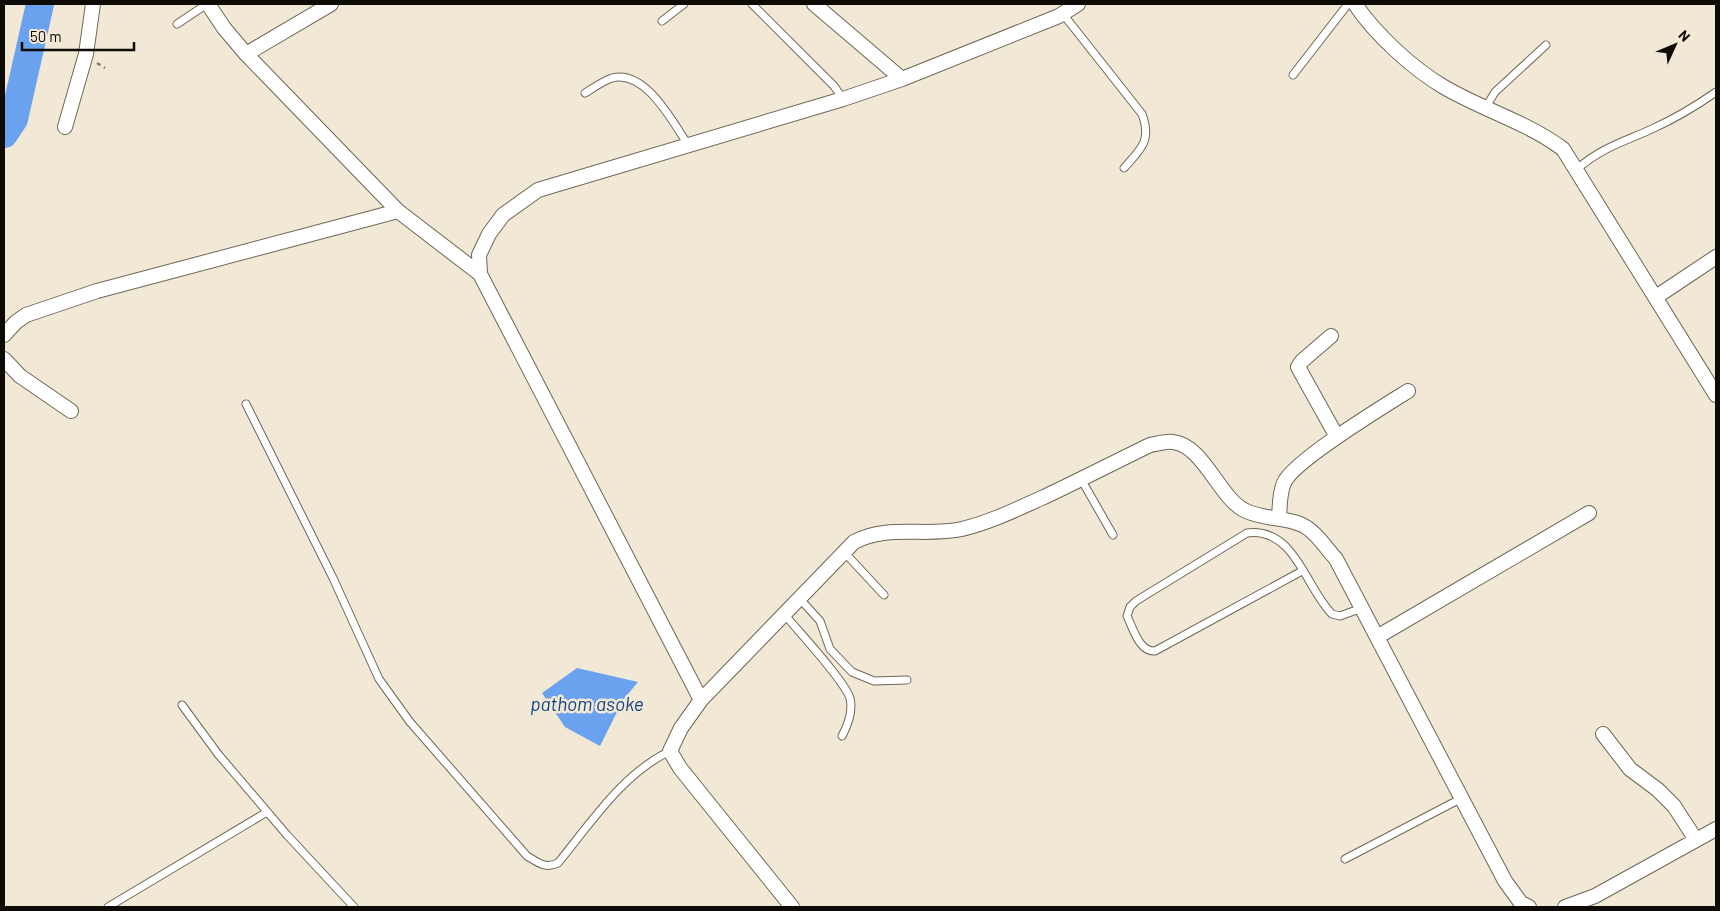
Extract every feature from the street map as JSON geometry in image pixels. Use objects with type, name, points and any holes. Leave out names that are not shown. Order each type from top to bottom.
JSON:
[{"type":"street","points":[[64,128],[86,54],[93,4]]},
{"type":"street","points":[[207,4],[246,54],[398,211],[480,274]]},
{"type":"street","points":[[246,54],[331,4]]},
{"type":"street","points":[[814,4],[902,79]]},
{"type":"street","points":[[701,700],[480,274],[479,255],[489,234],[503,215],[538,190],[690,147],[902,79],[1063,14],[1078,4]]},
{"type":"street","points":[[1355,4],[1369,25],[1400,53],[1444,87],[1543,134],[1563,149],[1716,395]]},
{"type":"street","points":[[4,335],[16,322],[26,316],[88,294],[398,211]]},
{"type":"street","points":[[1656,297],[1716,257]]},
{"type":"street","points":[[1332,336],[1302,361],[1298,367],[1337,437]]},
{"type":"street","points":[[4,359],[20,376],[71,411]]},
{"type":"street","points":[[1279,518],[1281,495],[1287,478],[1337,437],[1408,391]]},
{"type":"street","points":[[792,907],[680,768],[670,751],[681,728],[701,700],[854,542],[868,535],[890,532],[932,532],[962,529],[1001,517],[1150,445],[1174,441],[1190,450],[1205,464],[1232,502],[1257,515],[1302,524],[1320,540],[1336,559],[1505,881],[1521,903],[1529,907]]},
{"type":"street","points":[[1377,637],[1589,512]]},
{"type":"street","points":[[1603,734],[1630,769],[1658,790],[1674,806],[1696,840]]},
{"type":"street","points":[[1565,907],[1595,896],[1716,828]]},
{"type":"lane","points":[[177,24],[207,4]]},
{"type":"lane","points":[[662,22],[684,4]]},
{"type":"lane","points":[[752,4],[834,86],[843,99]]},
{"type":"lane","points":[[1293,75],[1348,4]]},
{"type":"lane","points":[[1063,14],[1142,114],[1146,126],[1144,142],[1142,148],[1124,168]]},
{"type":"lane","points":[[1486,107],[1494,92],[1546,45]]},
{"type":"lane","points":[[585,93],[611,78],[618,77],[641,84],[654,95],[690,147]]},
{"type":"lane","points":[[1576,169],[1594,154],[1653,128],[1694,107],[1716,92]]},
{"type":"lane","points":[[246,404],[333,578],[380,679],[410,722],[527,856],[541,865],[550,867],[558,863],[620,788],[654,759],[670,751]]},
{"type":"lane","points":[[1081,479],[1113,535]]},
{"type":"lane","points":[[1302,571],[1155,651],[1148,652],[1143,648],[1127,616],[1130,607],[1136,601],[1247,533],[1268,534],[1276,537],[1287,547],[1332,614],[1340,616],[1362,608]]},
{"type":"lane","points":[[844,552],[884,595]]},
{"type":"lane","points":[[800,599],[820,621],[830,649],[852,672],[874,681],[907,680]]},
{"type":"lane","points":[[785,615],[850,698],[848,724],[842,736]]},
{"type":"lane","points":[[182,705],[218,754],[267,812],[354,907]]},
{"type":"lane","points":[[1346,859],[1462,798]]},
{"type":"lane","points":[[108,907],[267,812]]},
{"type":"water","name":"pathom asoke","points":[[577,668],[638,682],[623,700],[600,746],[565,727],[542,693]]},
{"type":"waterway","points":[[4,134],[14,119],[40,4]]}]
